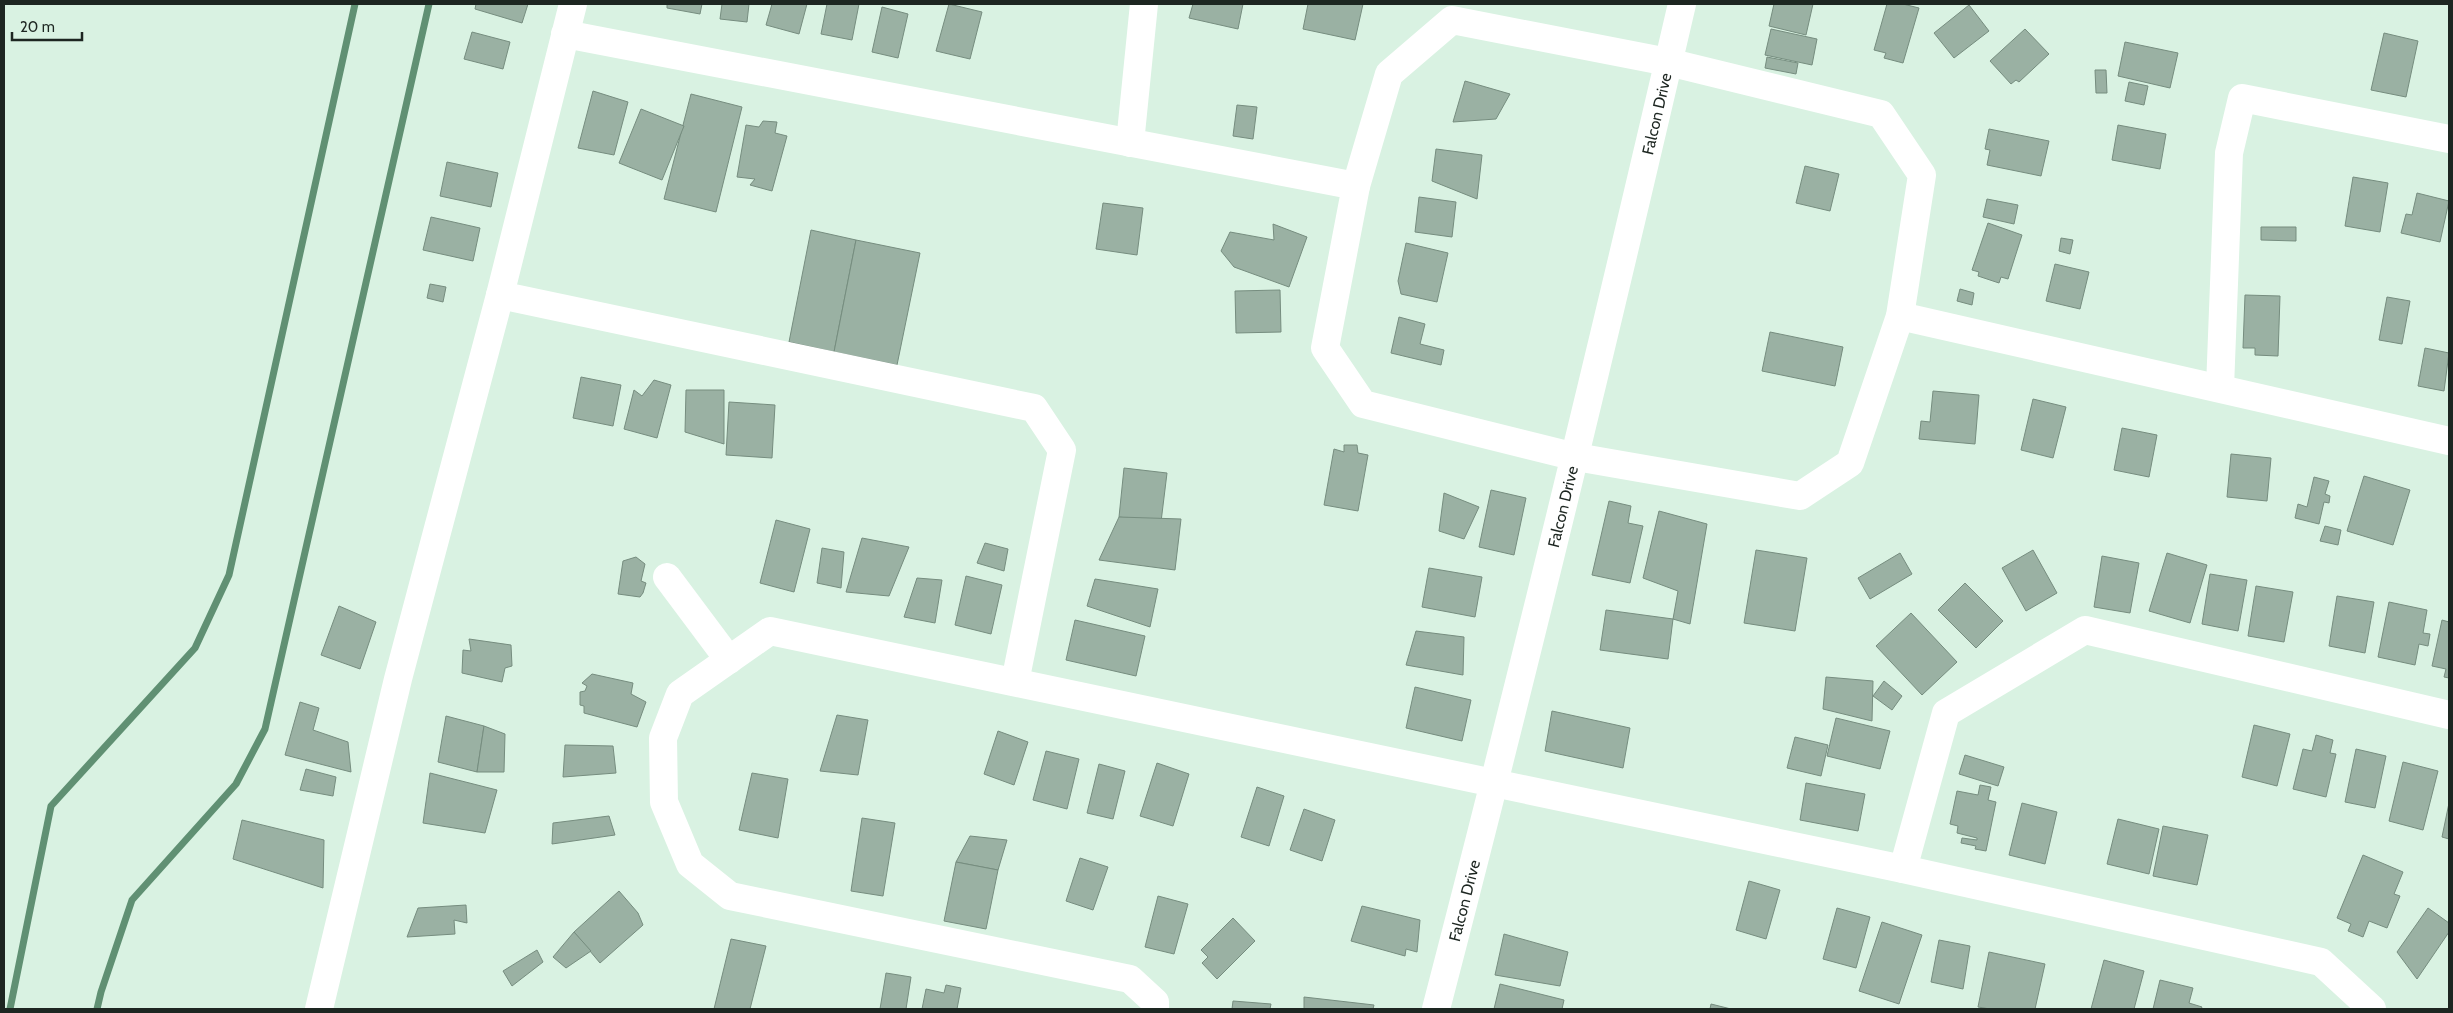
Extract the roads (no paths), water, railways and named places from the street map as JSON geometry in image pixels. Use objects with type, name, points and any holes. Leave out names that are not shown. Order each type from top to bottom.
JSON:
[{"type":"street","points":[[319,1009],[398,679],[500,295],[573,4]]},
{"type":"street","points":[[1130,143],[1144,4]]},
{"type":"street","name":"Falcon Drive","points":[[1436,1009],[1576,457],[1682,4]]},
{"type":"street","points":[[1452,20],[1668,62],[1881,114],[1922,175],[1900,316],[1850,464],[1800,496],[1576,457],[1363,404],[1324,348],[1356,186],[1389,74],[1452,20]]},
{"type":"street","points":[[565,34],[1356,186]]},
{"type":"street","points":[[2220,388],[2224,238],[2229,153],[2242,98],[2449,139]]},
{"type":"street","points":[[500,295],[1034,408],[1062,450],[1015,682]]},
{"type":"street","points":[[1900,316],[2220,388],[2297,408],[2449,441]]},
{"type":"street","points":[[667,576],[728,660]]},
{"type":"street","points":[[1903,869],[1946,713],[2085,630],[2449,715]]},
{"type":"street","points":[[1155,1009],[1155,1002],[1130,979],[730,896],[690,864],[664,802],[663,738],[680,694],[770,631],[1903,869],[2321,962],[2372,1009]]},
{"type":"waterway","points":[[10,1009],[51,806],[195,648],[229,575],[355,4]]},
{"type":"waterway","points":[[97,1009],[132,900],[236,784],[265,729],[429,4]]}]
